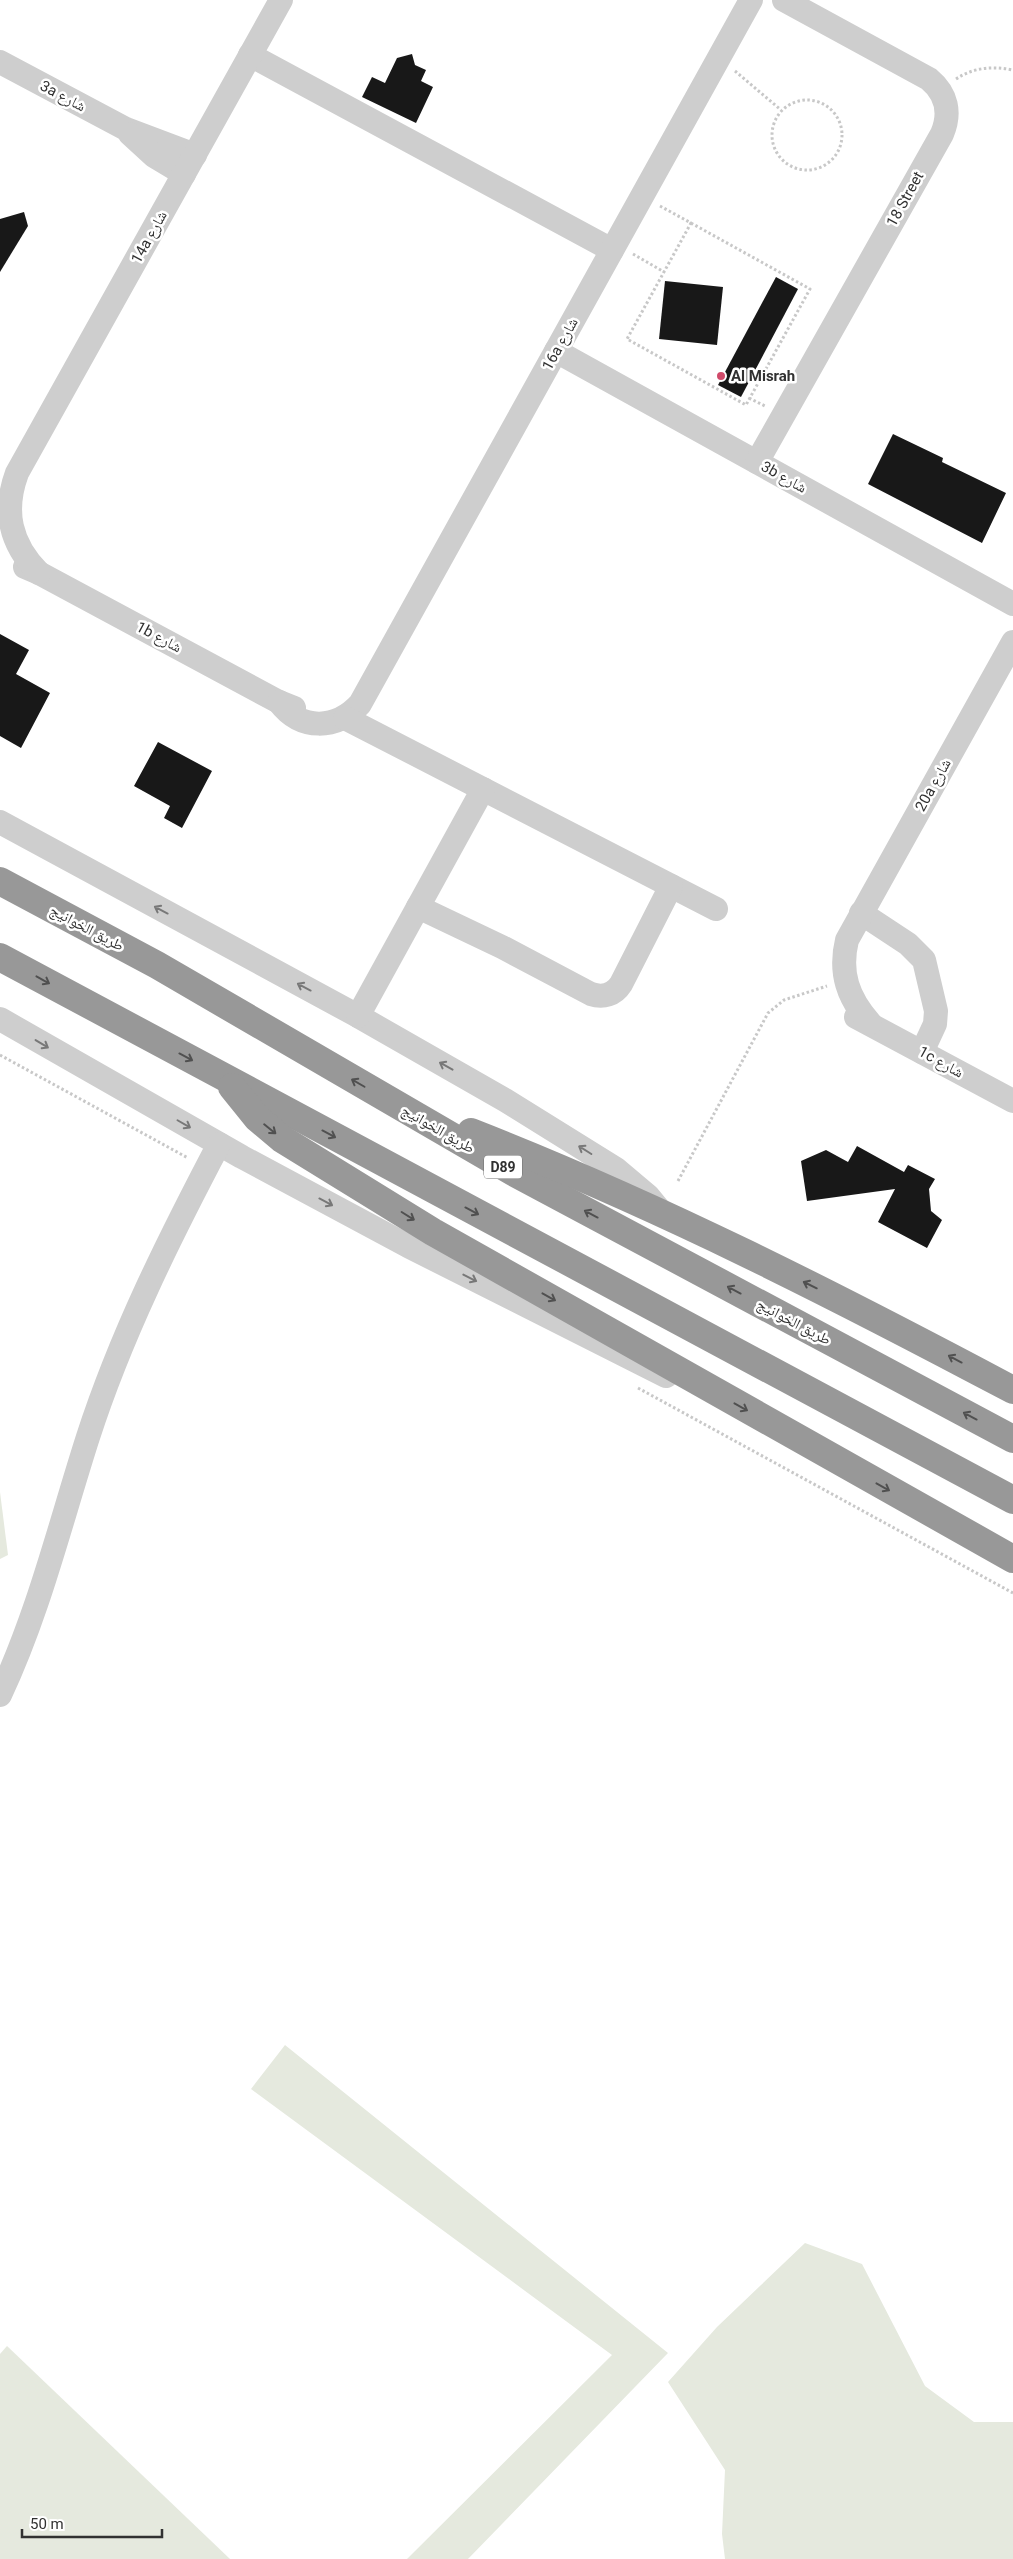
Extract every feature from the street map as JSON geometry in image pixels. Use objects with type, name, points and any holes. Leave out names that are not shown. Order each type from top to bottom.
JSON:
[{"type":"highway","name":"طريق الخوانيج","points":[[0,881],[157,965],[522,1177],[1013,1439]]},
{"type":"highway","points":[[0,957],[1013,1500]]},
{"type":"highway","points":[[228,1079],[252,1112],[282,1138],[433,1232],[699,1384],[1013,1559]]},
{"type":"highway","points":[[395,1104],[536,1158],[663,1214],[874,1316],[1013,1390]]},
{"type":"street","name":"14a شارع","points":[[0,496],[18,473],[281,0]]},
{"type":"street","name":"16a شارع","points":[[333,717],[360,704],[751,0]]},
{"type":"street","points":[[784,0],[930,78],[941,92]]},
{"type":"street","points":[[250,55],[613,247]]},
{"type":"street","name":"3a شارع","points":[[0,62],[189,164]]},
{"type":"street","name":"18 Street","points":[[757,462],[942,134],[947,117],[945,100],[941,92]]},
{"type":"street","name":"3b شارع","points":[[556,351],[1013,604]]},
{"type":"street","name":"14a شارع","points":[[6,536],[10,496],[18,473]]},
{"type":"street","name":"1b شارع","points":[[6,536],[39,572],[278,702],[301,710],[333,717]]},
{"type":"street","name":"20a شارع","points":[[839,981],[844,953],[856,921],[1013,642]]},
{"type":"street","points":[[333,717],[483,789],[716,909]]},
{"type":"street","points":[[358,1016],[483,789]]},
{"type":"street","points":[[0,822],[358,1016],[505,1100],[616,1169],[648,1196],[663,1214]]},
{"type":"street","points":[[418,907],[502,947],[591,994],[602,996],[613,993],[621,984],[671,886]]},
{"type":"street","points":[[856,921],[908,944],[924,960],[936,1011],[935,1024],[922,1052]]},
{"type":"street","name":"1c شارع","points":[[839,981],[842,1005],[854,1016],[1013,1101]]},
{"type":"street","points":[[0,1019],[219,1144],[408,1246],[653,1371],[675,1379],[699,1384]]},
{"type":"street","points":[[0,1695],[28,1631],[88,1437],[125,1337],[146,1288],[219,1144]]},
{"type":"path","points":[[719,57],[781,110]]},
{"type":"path","points":[[941,92],[962,75],[975,70],[988,67],[1013,70]]},
{"type":"path","points":[[807,99],[826,105],[833,111],[839,119],[842,138],[840,147],[829,163],[811,170],[802,170],[792,167],[778,155],[771,137],[775,118],[781,110],[788,104],[807,99]]},
{"type":"path","points":[[642,196],[810,290],[746,405],[627,339],[691,224]]},
{"type":"path","points":[[613,247],[664,272]]},
{"type":"path","points":[[678,1181],[768,1013],[784,1000],[839,981]]},
{"type":"shaded area","points":[[0,1492],[8,1555],[0,1559]]},
{"type":"shaded area","points":[[285,2045],[668,2353],[468,2559],[407,2559],[612,2355],[251,2089]]},
{"type":"shaded area","points":[[805,2243],[862,2264],[925,2386],[974,2422],[1013,2422],[1013,2559],[725,2559],[722,2534],[725,2470],[668,2382],[717,2327]]},
{"type":"shaded area","points":[[7,2346],[230,2559],[0,2559],[0,2354]]},
{"type":"building","points":[[412,54],[415,65],[426,70],[421,81],[433,87],[416,123],[362,97],[372,77],[385,83],[397,58]]},
{"type":"building","points":[[24,212],[28,226],[0,272],[0,219]]},
{"type":"building","points":[[776,277],[798,289],[741,397],[718,385]]},
{"type":"building","points":[[665,281],[723,287],[717,345],[659,339]]},
{"type":"building","points":[[893,434],[943,458],[942,462],[1006,493],[982,543],[868,484]]},
{"type":"building","points":[[0,634],[29,650],[16,674],[50,693],[21,748],[0,736]]},
{"type":"building","points":[[158,742],[212,771],[182,828],[164,818],[170,806],[134,786]]},
{"type":"building","points":[[857,1146],[904,1172],[908,1165],[935,1179],[929,1189],[931,1211],[942,1220],[927,1248],[878,1222],[895,1189],[807,1201],[801,1161],[826,1150],[848,1162]]},
{"type":"place","name":"Al Misrah","points":[[721,376]]}]
